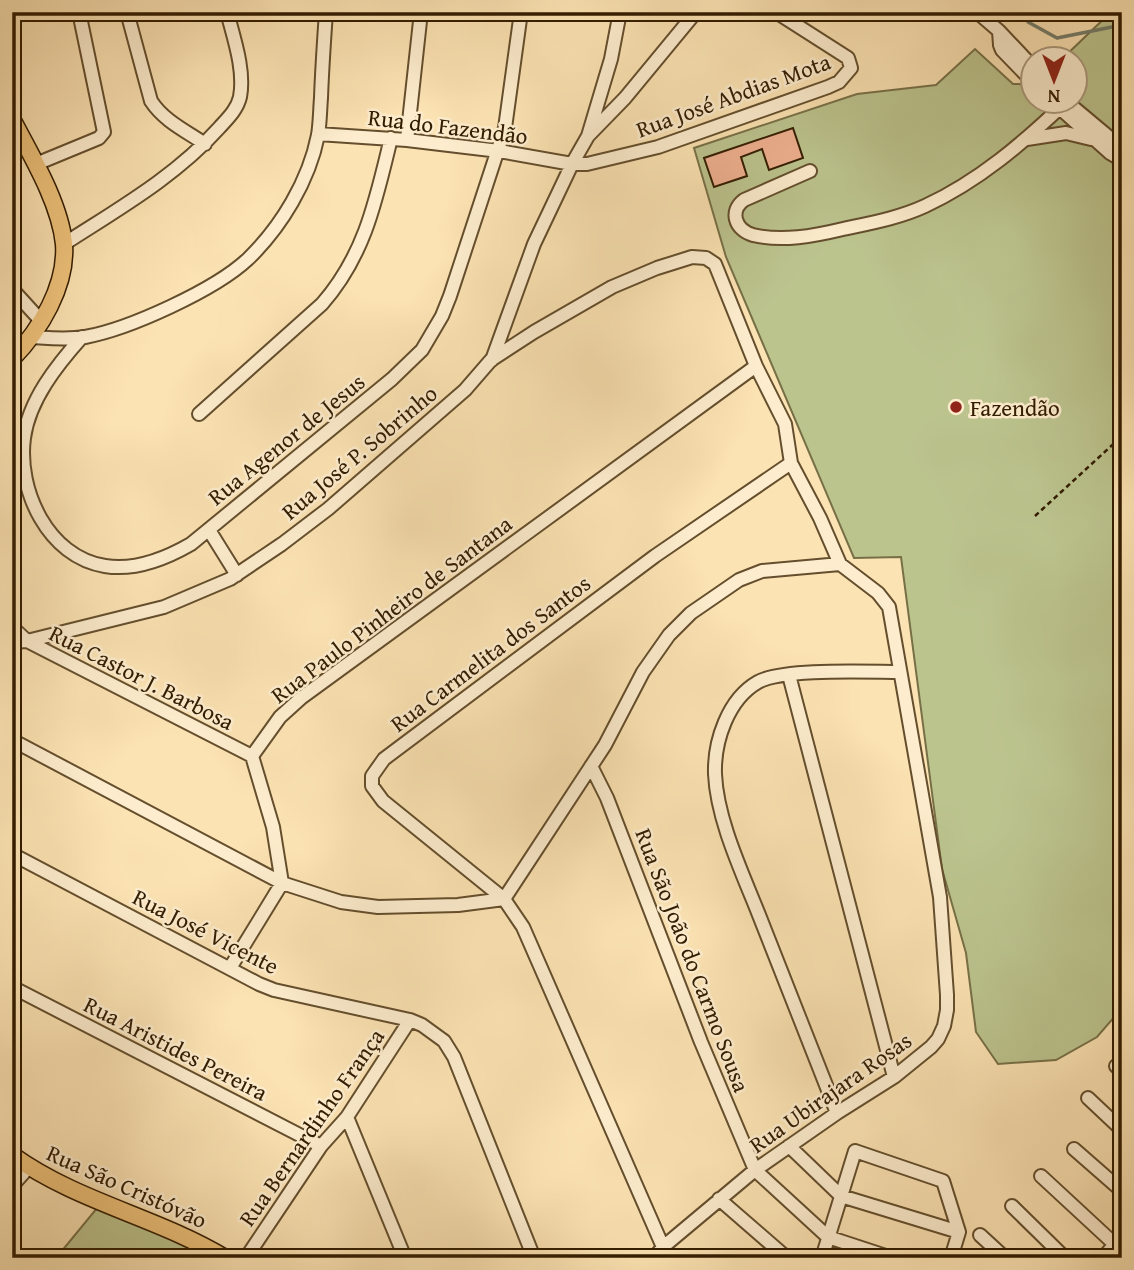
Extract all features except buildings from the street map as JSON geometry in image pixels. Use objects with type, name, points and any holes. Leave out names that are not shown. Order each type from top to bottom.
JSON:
[{"type":"main road","points":[[12,119],[36,164],[56,214],[64,244],[58,284],[42,322],[12,359]]},
{"type":"main road","name":"Rua São Cristóvão","points":[[12,1155],[73,1191],[166,1227],[225,1258]]},
{"type":"street","points":[[36,164],[99,138],[104,132],[79,12]]},
{"type":"street","points":[[127,12],[151,101],[167,119],[205,144]]},
{"type":"street","points":[[64,244],[143,194],[205,144],[230,116],[239,100],[241,86],[240,66],[227,12]]},
{"type":"street","points":[[31,337],[82,338],[142,319],[191,297],[246,261],[281,220],[305,173],[318,134],[326,12]]},
{"type":"street","points":[[407,140],[421,12]]},
{"type":"street","name":"Rua Agenor de Jesus","points":[[82,338],[48,380],[28,420],[23,463],[26,486],[50,532],[67,548],[86,560],[103,566],[123,567],[153,562],[174,554],[209,530],[392,379],[422,350],[442,316],[450,296],[499,150],[511,93],[521,12]]},
{"type":"street","points":[[491,360],[534,244],[588,136],[613,50],[620,12]]},
{"type":"street","points":[[588,136],[625,98],[696,12]]},
{"type":"street","name":"Rua José Abdias Mota","points":[[572,164],[596,163],[658,147],[828,87],[847,75],[851,68],[848,58],[776,12]]},
{"type":"street","points":[[977,12],[999,31],[1002,50],[1018,63]]},
{"type":"street","points":[[810,171],[744,200],[734,210],[739,227],[757,236],[797,237],[886,220],[951,193],[993,166],[1048,116]]},
{"type":"street","points":[[1073,116],[1096,141],[1122,160]]},
{"type":"street","points":[[1079,116],[1122,148]]},
{"type":"street","points":[[1026,139],[1066,133],[1096,141]]},
{"type":"street","name":"Rua do Fazendão","points":[[318,134],[391,138],[499,150],[572,164]]},
{"type":"street","points":[[198,414],[323,304],[345,275],[363,240],[391,138]]},
{"type":"street","name":"Rua José P. Sobrinho","points":[[27,641],[164,607],[206,591],[237,575],[338,501],[465,390],[491,360],[612,287],[657,268],[699,257],[711,260],[718,268],[756,366]]},
{"type":"street","points":[[12,289],[42,322]]},
{"type":"street","points":[[504,900],[591,766],[643,671],[669,635],[691,613],[739,580],[762,571],[840,564],[820,518],[790,463],[787,430],[756,366]]},
{"type":"street","name":"Rua Paulo Pinheiro de Santana","points":[[252,756],[280,717],[301,698],[756,366]]},
{"type":"street","name":"Rua Carmelita dos Santos","points":[[504,900],[376,794],[372,786],[372,776],[377,767],[424,728],[655,556],[790,463]]},
{"type":"street","points":[[209,530],[237,575]]},
{"type":"street","name":"Rua Ubirajara Rosas","points":[[659,1253],[755,1170],[894,1077],[937,1039],[947,1010],[940,897],[889,607],[885,600],[840,564]]},
{"type":"street","points":[[12,627],[27,641]]},
{"type":"street","name":"Rua Castor J. Barbosa","points":[[12,642],[27,641],[252,756]]},
{"type":"street","points":[[837,1113],[738,862],[716,787],[716,753],[719,737],[735,705],[755,684],[775,676],[900,672]]},
{"type":"street","points":[[789,675],[894,1077]]},
{"type":"street","points":[[12,740],[282,883],[341,902],[378,906],[458,905],[504,900]]},
{"type":"street","points":[[230,968],[282,883],[273,827],[252,756]]},
{"type":"street","name":"Rua São João do Carmo Sousa","points":[[591,766],[607,799],[701,1042],[755,1170]]},
{"type":"street","name":"Rua José Vicente","points":[[12,854],[274,990],[410,1020],[434,1032],[444,1041],[454,1057],[534,1258]]},
{"type":"street","points":[[504,900],[523,927],[659,1253]]},
{"type":"street","name":"Rua Aristides Pereira","points":[[12,987],[321,1146]]},
{"type":"street","name":"Rua Bernardinho França","points":[[246,1258],[321,1146],[347,1117],[410,1020]]},
{"type":"street","points":[[1088,1098],[1122,1130]]},
{"type":"street","points":[[347,1117],[405,1258]]},
{"type":"street","points":[[789,1146],[841,1196],[959,1232]]},
{"type":"street","points":[[1074,1149],[1122,1191]]},
{"type":"street","points":[[822,1258],[855,1151],[943,1181],[959,1232],[951,1258]]},
{"type":"street","points":[[12,1186],[29,1167]]},
{"type":"street","points":[[755,1170],[828,1237],[892,1258]]},
{"type":"street","points":[[1041,1176],[1119,1244],[1103,1258]]},
{"type":"street","points":[[719,1199],[787,1258]]},
{"type":"street","points":[[1012,1206],[1065,1258]]},
{"type":"street","points":[[981,1235],[1005,1258]]},
{"type":"path","points":[[1035,516],[1122,436]]},
{"type":"path","points":[[1116,624],[1122,620]]},
{"type":"green space","name":"Fazendão","points":[[1111,12],[1122,12],[1122,1008],[1097,1037],[1056,1060],[998,1064],[976,1032],[966,953],[942,869],[901,557],[854,558],[726,257],[694,148],[857,94],[936,85],[975,49],[1013,84],[1018,84],[1018,116],[1088,116],[1088,46],[1076,46]]},
{"type":"green space","points":[[102,1202],[221,1258],[56,1258]]},
{"type":"waterway","points":[[1025,12],[1028,22],[1057,38],[1122,25]]},
{"type":"place","name":"Fazendão","points":[[956,407]]}]
